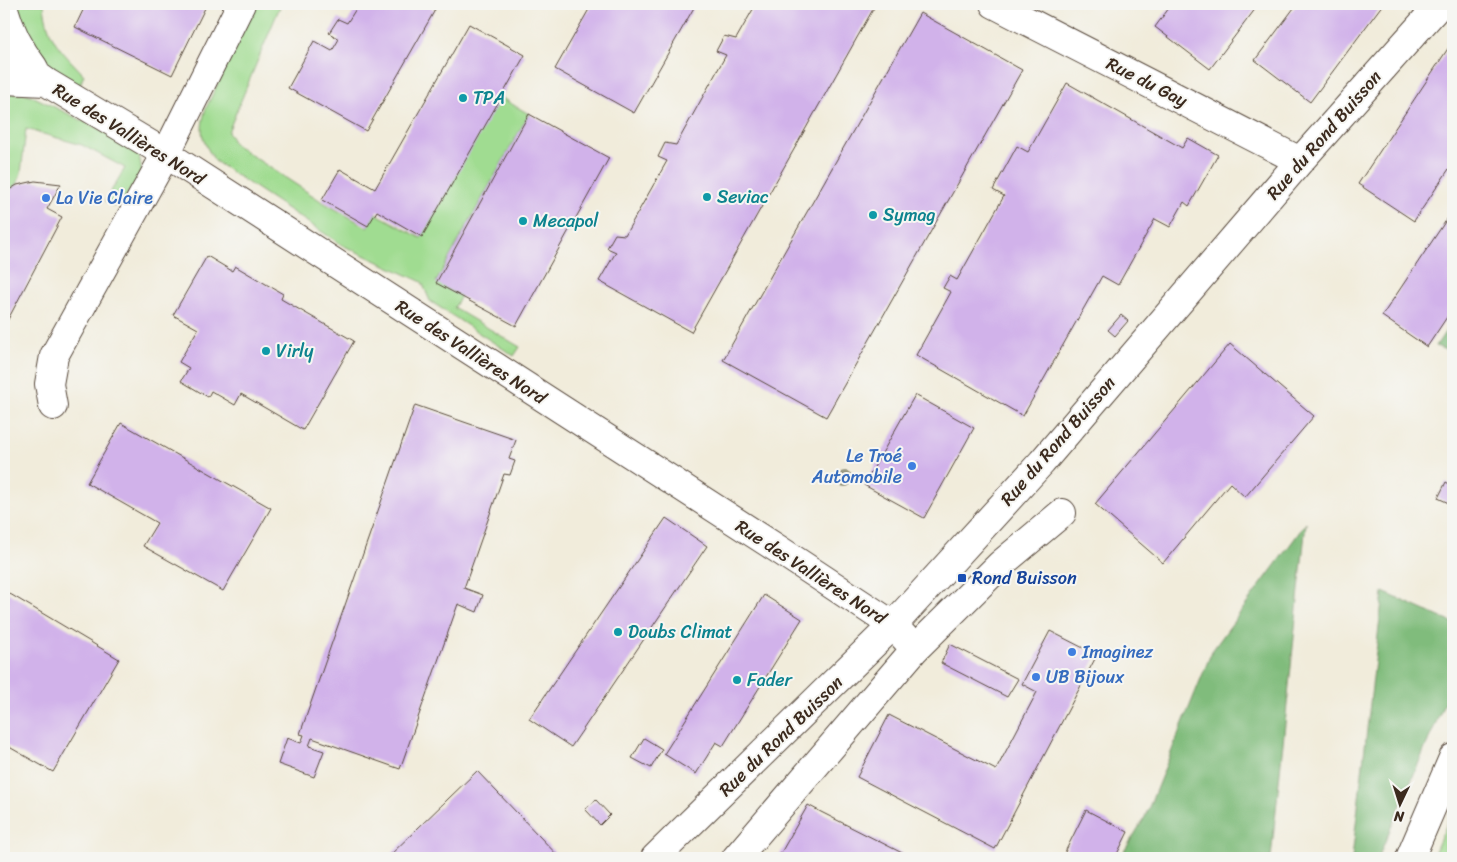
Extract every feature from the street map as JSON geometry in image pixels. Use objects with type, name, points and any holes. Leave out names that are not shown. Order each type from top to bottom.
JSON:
[{"type":"street","points":[[53,406],[49,384],[54,356],[166,154],[241,4]]},
{"type":"street","name":"Rue du Gay","points":[[994,4],[1300,160]]},
{"type":"street","name":"Rue du Rond Buisson","points":[[655,858],[893,625],[1042,462],[1300,160],[1440,4]]},
{"type":"street","points":[[4,9],[12,32],[24,54],[46,82]]},
{"type":"street","name":"Rue des Vallières Nord","points":[[4,52],[46,82],[166,154],[893,625],[915,649]]},
{"type":"street","name":"Rue des Vallières Nord","points":[[4,80],[46,82]]},
{"type":"street","points":[[736,858],[915,649],[1001,564],[1062,513]]},
{"type":"street","points":[[974,536],[1001,564]]},
{"type":"street","points":[[1410,858],[1453,758]]},
{"type":"green space","points":[[15,4],[44,4],[48,27],[56,44],[84,75],[79,87],[46,63],[27,39]]},
{"type":"green space","points":[[256,4],[281,4],[228,132],[234,144],[321,201],[367,227],[375,213],[421,238],[498,96],[529,114],[436,282],[461,296],[454,308],[520,347],[514,356],[430,301],[422,282],[342,245],[215,161],[204,141],[202,123],[206,108]]},
{"type":"green space","points":[[4,93],[28,94],[138,148],[142,173],[120,205],[113,206],[105,201],[125,168],[82,145],[26,129],[21,173],[17,185],[4,193]]},
{"type":"green space","points":[[1453,320],[1453,353],[1436,346]]},
{"type":"green space","points":[[1306,523],[1271,858],[1120,858],[1145,817],[1212,651]]},
{"type":"green space","points":[[1383,592],[1453,623],[1453,683],[1378,858],[1352,858]]},
{"type":"green space","points":[[1453,810],[1453,856],[1452,858],[1432,858]]},
{"type":"building","points":[[86,4],[207,4],[172,75],[75,27]]},
{"type":"building","points":[[359,4],[423,4],[435,10],[366,131],[288,88],[314,41],[332,51],[339,39],[329,33],[338,19],[347,23]]},
{"type":"building","points":[[592,4],[696,4],[634,113],[555,69]]},
{"type":"building","name":"Seviac","points":[[756,4],[876,4],[691,332],[599,281],[616,252],[607,248],[615,234],[625,235],[667,161],[658,157],[665,143],[676,145],[726,55],[716,51],[724,36],[736,39]]},
{"type":"building","points":[[1172,4],[1259,4],[1210,69],[1155,27]]},
{"type":"building","points":[[1297,4],[1383,4],[1310,102],[1255,60]]},
{"type":"building","name":"Symag","points":[[920,13],[1022,70],[826,417],[723,360]]},
{"type":"building","points":[[469,24],[525,55],[422,237],[377,211],[368,226],[322,200],[340,169],[375,189]]},
{"type":"building","points":[[1453,41],[1453,163],[1414,221],[1358,184]]},
{"type":"building","points":[[1067,83],[1182,148],[1188,138],[1218,155],[1189,206],[1184,202],[1170,227],[1155,219],[1118,285],[1102,276],[1023,416],[916,355],[951,292],[943,288],[950,276],[957,280],[1004,196],[993,190],[1017,146],[1028,152]]},
{"type":"building","name":"Mecapol","points":[[529,114],[609,158],[516,326],[436,283]]},
{"type":"building","points":[[35,181],[61,184],[47,209],[62,217],[4,327],[4,193],[17,185]]},
{"type":"building","points":[[1453,210],[1453,308],[1427,347],[1382,316]]},
{"type":"building","name":"Virly","points":[[207,256],[232,271],[235,266],[283,294],[281,299],[354,341],[303,430],[241,394],[235,405],[211,391],[208,397],[181,381],[189,368],[179,362],[198,329],[173,315]]},
{"type":"building","points":[[1121,315],[1128,321],[1115,336],[1108,330]]},
{"type":"building","points":[[1230,344],[1314,416],[1245,497],[1230,483],[1163,563],[1095,504]]},
{"type":"building","points":[[915,395],[974,428],[924,518],[864,485]]},
{"type":"building","points":[[415,405],[516,440],[509,459],[515,461],[510,475],[504,474],[464,588],[483,595],[477,612],[458,604],[400,769],[312,738],[309,746],[324,751],[314,777],[278,764],[287,738],[301,743],[304,735],[300,734]]},
{"type":"building","points":[[121,423],[271,508],[223,591],[143,546],[157,523],[87,483]]},
{"type":"building","points":[[1446,482],[1453,486],[1453,505],[1438,498]]},
{"type":"building","name":"Doubs Climat","points":[[666,518],[707,546],[571,747],[529,719]]},
{"type":"building","points":[[5,591],[119,659],[53,772],[4,744]]},
{"type":"building","name":"Fader","points":[[764,595],[802,619],[723,746],[716,742],[696,774],[664,754]]},
{"type":"building","points":[[1050,631],[1097,655],[995,849],[857,777],[889,715],[996,770],[1037,692],[1022,684]]},
{"type":"building","points":[[950,644],[1018,679],[1007,697],[941,663]]},
{"type":"building","points":[[644,738],[662,749],[651,768],[632,758]]},
{"type":"building","points":[[477,771],[560,858],[387,858]]},
{"type":"building","points":[[596,800],[610,815],[600,825],[585,809]]},
{"type":"building","points":[[808,805],[821,812],[912,858],[778,858]]},
{"type":"building","points":[[1086,810],[1128,832],[1115,858],[1062,858]]},
{"type":"place","name":"TPA","points":[[463,98]]},
{"type":"place","name":"Seviac","points":[[707,197]]},
{"type":"place","name":"La Vie Claire","points":[[46,198]]},
{"type":"place","name":"Symag","points":[[873,215]]},
{"type":"place","name":"Mecapol","points":[[523,221]]},
{"type":"place","name":"Virly","points":[[266,351]]},
{"type":"place","name":"Le Troé Automobile","points":[[912,466]]},
{"type":"place","name":"Rond Buisson","points":[[962,578]]},
{"type":"place","name":"Doubs Climat","points":[[618,632]]},
{"type":"place","name":"Imaginez","points":[[1072,652]]},
{"type":"place","name":"UB Bijoux","points":[[1036,677]]},
{"type":"place","name":"Fader","points":[[737,680]]}]
